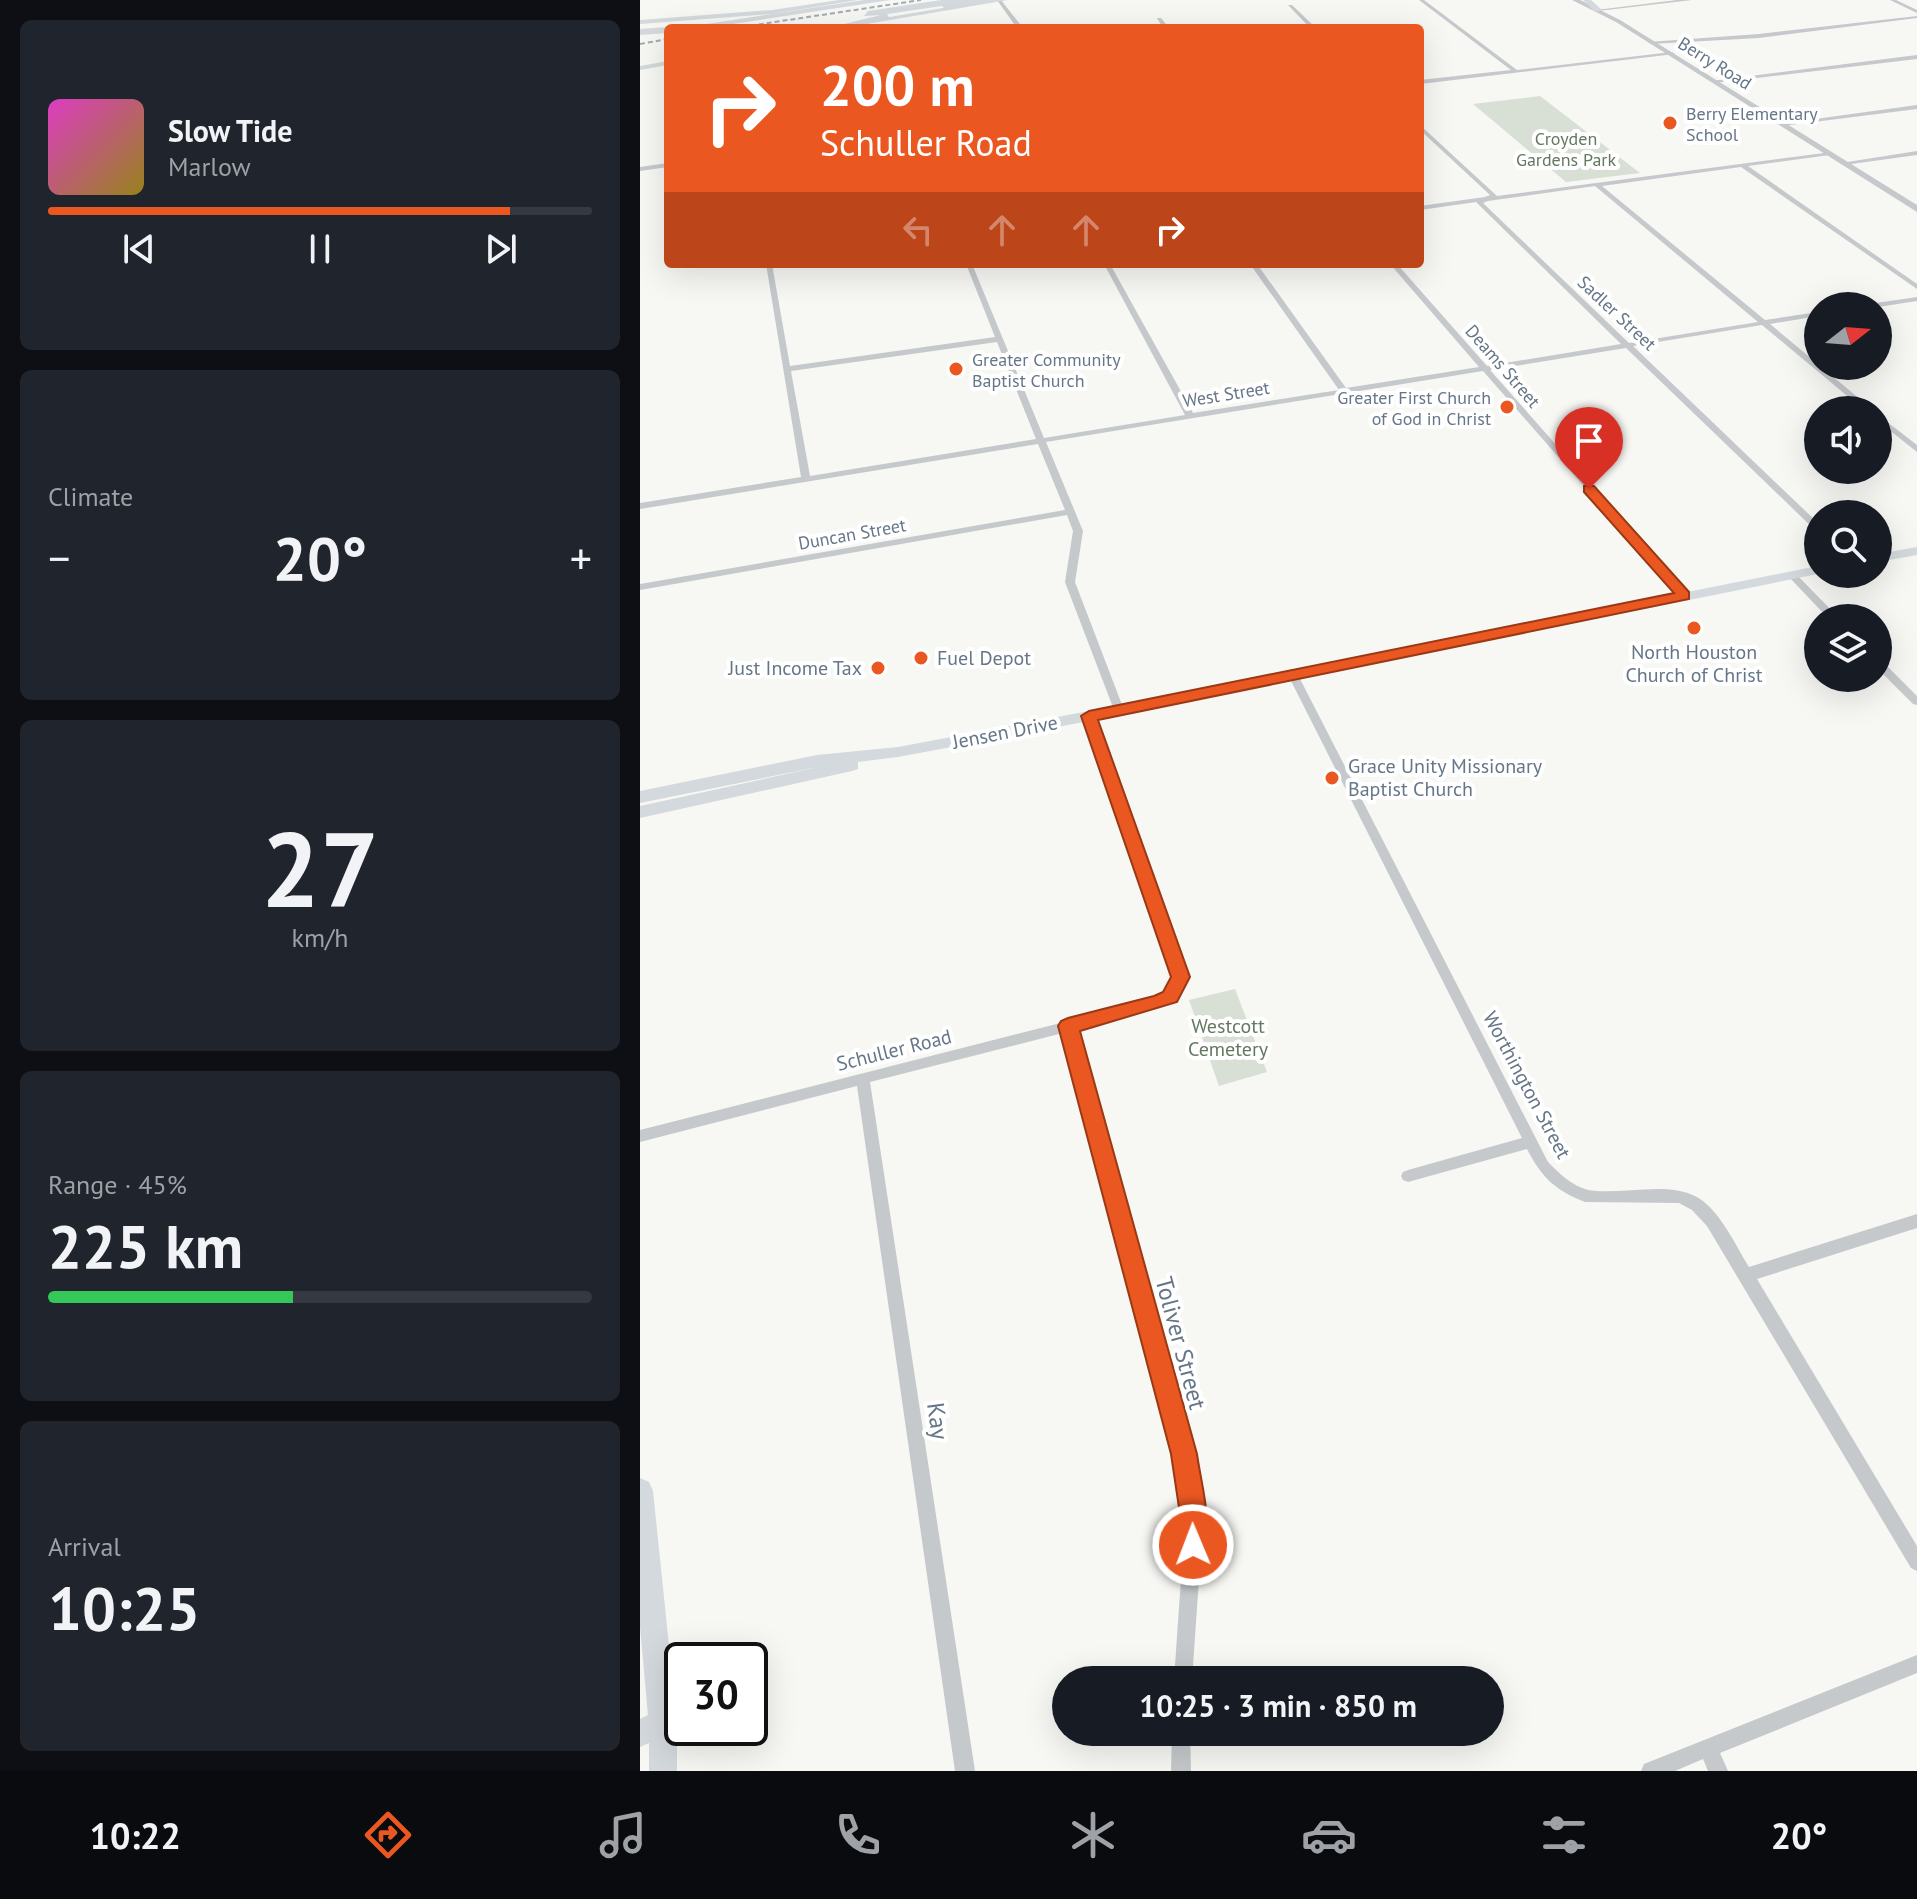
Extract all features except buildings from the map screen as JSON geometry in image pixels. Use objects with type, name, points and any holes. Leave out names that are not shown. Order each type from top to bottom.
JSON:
[{"type":"highway","points":[[714,24],[885,0]]},
{"type":"highway","points":[[798,24],[960,0]]},
{"type":"highway","points":[[852,24],[988,0]]},
{"type":"highway","points":[[640,32],[664,30]]},
{"type":"highway","points":[[640,39],[664,37]]},
{"type":"main road","points":[[640,22],[772,12],[854,0]]},
{"type":"main road","points":[[853,24],[1002,0]]},
{"type":"main road","points":[[1587,0],[1598,10]]},
{"type":"main road","points":[[640,68],[664,64]]},
{"type":"main road","points":[[1892,555],[1917,551]]},
{"type":"main road","name":"Jensen Drive","points":[[640,812],[782,776],[898,752],[1804,573]]},
{"type":"main road","name":"Jensen Drive","points":[[640,797],[782,776]]},
{"type":"main road","points":[[640,1491],[651,1728],[663,1771]]},
{"type":"street","points":[[1002,0],[1017,24]]},
{"type":"street","points":[[1421,0],[1515,71]]},
{"type":"street","name":"Berry Road","points":[[1575,0],[1598,10],[1672,54],[1917,209]]},
{"type":"street","points":[[1598,10],[1690,0]]},
{"type":"street","points":[[1892,0],[1917,14]]},
{"type":"street","points":[[1290,6],[1309,24]]},
{"type":"street","points":[[1651,42],[1759,36],[1917,14]]},
{"type":"street","points":[[1159,19],[1163,24]]},
{"type":"street","points":[[1424,82],[1672,54]]},
{"type":"street","points":[[1714,81],[1917,57]]},
{"type":"street","points":[[1782,124],[1917,107]]},
{"type":"street","name":"Sadler Street","points":[[1424,131],[1494,195],[1479,203],[1804,515]]},
{"type":"street","points":[[1424,207],[1830,153]]},
{"type":"street","points":[[1844,163],[1917,153]]},
{"type":"street","points":[[1743,165],[1917,287]]},
{"type":"street","points":[[640,169],[664,166]]},
{"type":"street","points":[[1597,185],[1852,396]]},
{"type":"street","points":[[770,268],[806,479]]},
{"type":"street","points":[[971,268],[1078,531],[1071,570],[1072,592],[1119,710]]},
{"type":"street","points":[[1109,268],[1190,416]]},
{"type":"street","points":[[1256,268],[1344,391]]},
{"type":"street","name":"Deams Street","points":[[1396,268],[1684,595]]},
{"type":"street","points":[[1892,303],[1917,299]]},
{"type":"street","name":"West Street","points":[[640,506],[1804,316]]},
{"type":"street","points":[[787,369],[999,339]]},
{"type":"street","points":[[1892,428],[1917,449]]},
{"type":"street","name":"Duncan Street","points":[[640,587],[1070,512]]},
{"type":"street","points":[[1792,575],[1820,604]]},
{"type":"street","name":"Worthington Street","points":[[1293,675],[1543,1166],[1558,1182],[1585,1196],[1680,1197],[1697,1205],[1712,1221],[1746,1275],[1917,1562]]},
{"type":"street","points":[[1892,677],[1917,702]]},
{"type":"street","name":"Schuller Road","points":[[640,1136],[1158,1003],[1170,997],[1181,977],[1178,965],[1089,716]]},
{"type":"street","name":"Toliver Street","points":[[1068,1026],[1190,1485],[1194,1521],[1184,1666]]},
{"type":"street","name":"Kay","points":[[863,1079],[965,1771]]},
{"type":"street","points":[[1408,1176],[1531,1142]]},
{"type":"street","points":[[1746,1275],[1917,1221]]},
{"type":"street","points":[[1651,1771],[1917,1664]]},
{"type":"street","points":[[1181,1746],[1181,1771]]},
{"type":"street","points":[[1708,1748],[1718,1771]]},
{"type":"green space","name":"Croyden Gardens Park","points":[[1540,96],[1640,173],[1566,182],[1473,104]]},
{"type":"green space","name":"Westcott Cemetery","points":[[1235,989],[1267,1072],[1219,1086],[1189,1000]]},
{"type":"railway","points":[[762,24],[921,0]]},
{"type":"railway","points":[[640,44],[664,40]]},
{"type":"place","name":"Berry Elementary School","points":[[1670,123]]},
{"type":"place","name":"Greater Community Baptist Church","points":[[956,369]]},
{"type":"place","name":"Greater First Church of God in Christ","points":[[1507,407]]},
{"type":"place","name":"North Houston Church of Christ","points":[[1694,628]]},
{"type":"place","name":"Fuel Depot","points":[[921,658]]},
{"type":"place","name":"Just Income Tax","points":[[878,668]]},
{"type":"place","name":"Grace Unity Missionary Baptist Church","points":[[1332,778]]},
{"type":"route","points":[[1193,1545],[1194,1521],[1184,1454],[1068,1026],[1158,1003],[1170,997],[1181,977],[1089,716],[1684,595],[1589,489]]}]
